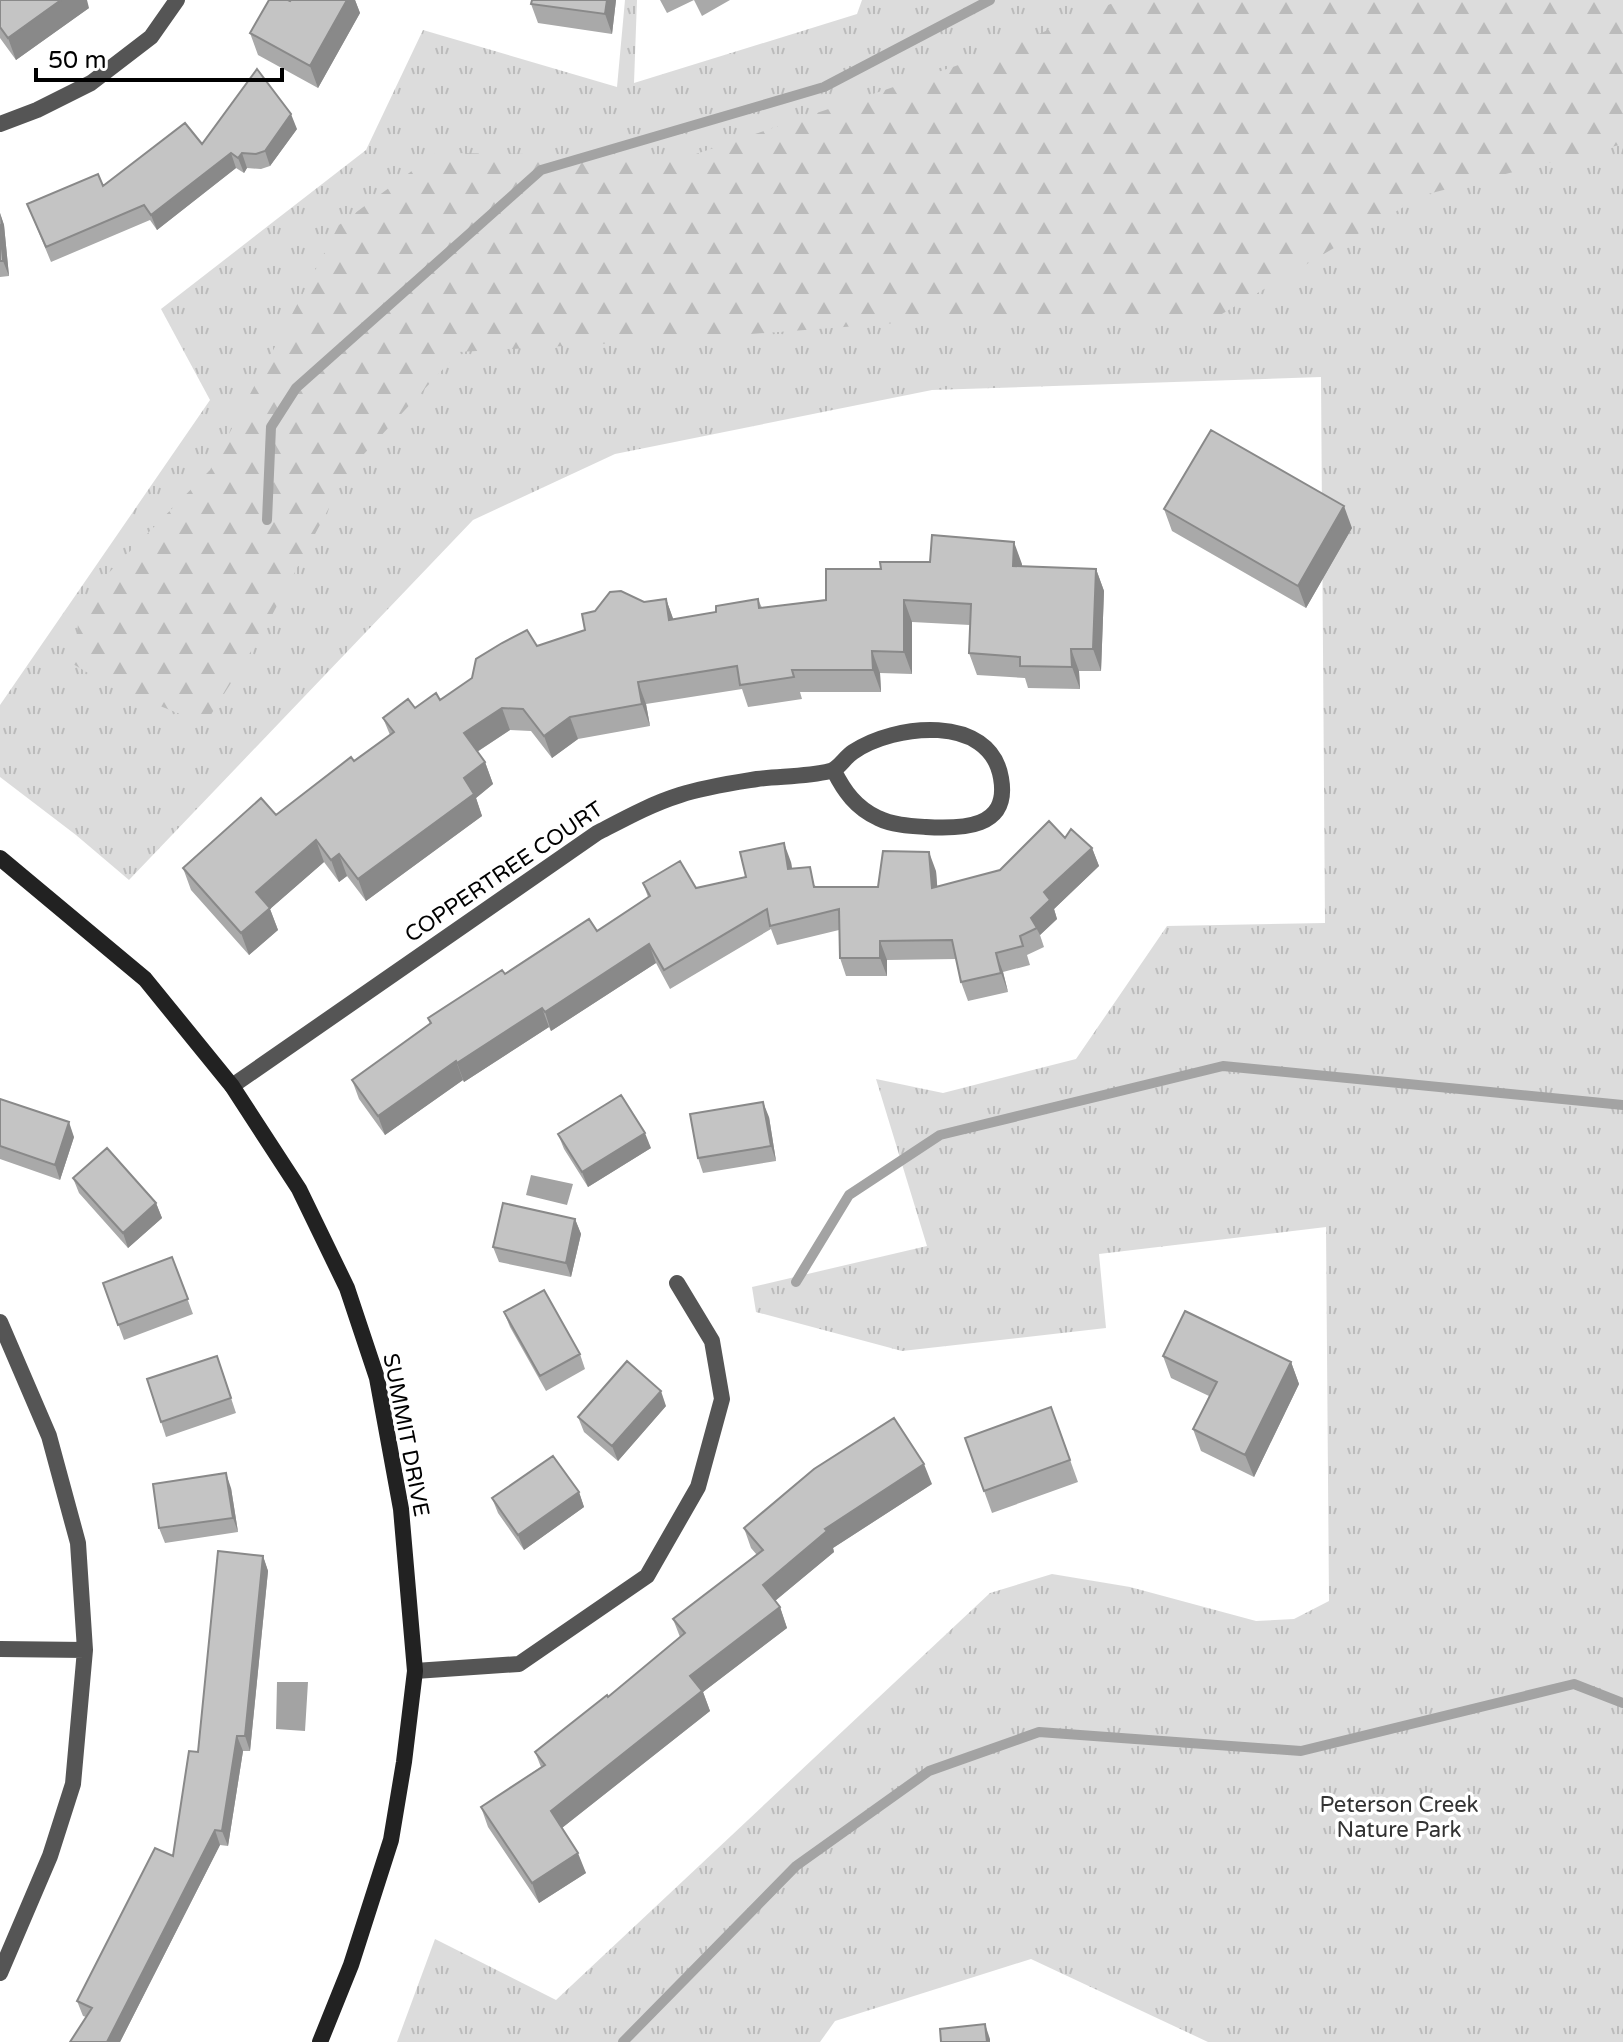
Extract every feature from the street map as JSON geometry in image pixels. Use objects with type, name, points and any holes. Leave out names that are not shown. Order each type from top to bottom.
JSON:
[{"type":"main road","name":"SUMMIT DRIVE","points":[[0,858],[145,979],[232,1086],[299,1189],[347,1288],[377,1378],[401,1509],[415,1671],[391,1840],[351,1965],[320,2042]]},
{"type":"street","points":[[0,124],[37,110],[91,83],[151,37],[177,0]]},
{"type":"street","points":[[954,732],[974,737],[986,748],[997,764],[1002,781],[1002,798],[993,815],[973,827],[912,826],[879,819],[851,800],[834,771],[852,753],[876,741],[902,733],[954,732]]},
{"type":"street","name":"COPPERTREE COURT","points":[[232,1086],[518,885],[597,833],[638,811],[681,794],[756,779],[834,771]]},
{"type":"street","points":[[415,1671],[519,1664],[647,1576],[698,1487],[722,1399],[712,1341],[677,1283]]},
{"type":"street","points":[[0,1322],[49,1436],[78,1543],[85,1650],[73,1784],[50,1856],[0,1973]]},
{"type":"street","points":[[0,1649],[85,1650]]},
{"type":"green space","name":"Peterson Creek Nature Park","points":[[625,0],[637,0],[634,83],[857,14],[862,0],[1623,0],[1623,2042],[1208,2042],[1031,1959],[835,2021],[820,2042],[397,2042],[435,1939],[556,2000],[990,1593],[1052,1574],[1130,1587],[1256,1621],[1294,1619],[1329,1601],[1326,1227],[1099,1254],[1106,1328],[902,1351],[756,1312],[752,1287],[927,1246],[876,1079],[943,1093],[1076,1059],[1167,926],[1325,923],[1321,377],[932,390],[615,454],[473,520],[129,880],[0,777],[0,705],[210,400],[161,309],[366,150],[423,30],[617,87]]},
{"type":"green space","points":[[1120,0],[1623,0],[1623,144],[1424,195],[1210,321],[949,319],[459,352],[349,470],[262,634],[205,724],[110,686],[73,664],[81,601],[210,470],[339,225],[436,153],[690,156],[991,54]]},
{"type":"shaded area","points":[[531,1175],[573,1184],[567,1205],[526,1195]]},
{"type":"shaded area","points":[[277,1682],[308,1682],[305,1731],[276,1729]]},
{"type":"building","points":[[0,0],[61,0],[8,38],[0,27]]},
{"type":"building","points":[[269,0],[347,0],[310,66],[250,33]]},
{"type":"building","points":[[532,0],[607,0],[605,14],[531,4]]},
{"type":"building","points":[[257,69],[291,114],[265,151],[242,153],[238,158],[231,153],[151,215],[144,205],[46,247],[27,204],[98,174],[103,186],[185,123],[202,144]]},
{"type":"building","points":[[0,224],[3,261],[0,261]]},
{"type":"building","points":[[1211,430],[1344,506],[1298,586],[1164,509]]},
{"type":"building","points":[[932,535],[1014,542],[1013,566],[1096,569],[1093,649],[1071,649],[1072,667],[1020,666],[1020,657],[969,653],[971,604],[904,600],[904,652],[872,651],[873,670],[792,670],[794,677],[740,685],[737,666],[638,682],[642,704],[570,717],[544,736],[523,709],[502,708],[464,733],[485,762],[464,778],[474,794],[358,879],[339,854],[331,860],[316,840],[256,892],[270,908],[241,933],[183,868],[261,798],[276,815],[351,757],[354,761],[394,732],[383,718],[408,699],[415,708],[436,693],[440,700],[472,678],[476,659],[527,630],[537,646],[585,630],[582,614],[595,611],[610,592],[621,591],[644,602],[666,599],[669,620],[716,612],[716,606],[758,599],[759,608],[826,600],[826,569],[881,569],[880,562],[930,562]]},
{"type":"building","points":[[1049,821],[1065,838],[1071,829],[1092,848],[1044,892],[1050,900],[1031,918],[1037,928],[1020,936],[1023,946],[996,953],[1001,973],[961,982],[952,940],[880,941],[880,958],[840,958],[839,909],[770,926],[767,909],[664,970],[649,944],[545,1012],[542,1008],[456,1061],[378,1116],[352,1080],[431,1023],[428,1018],[502,970],[505,974],[589,919],[597,931],[650,896],[643,883],[680,861],[696,888],[746,877],[740,852],[784,843],[788,869],[810,867],[814,887],[878,887],[883,851],[929,852],[932,888],[1000,870]]},
{"type":"building","points":[[621,1095],[645,1133],[582,1172],[558,1134]]},
{"type":"building","points":[[0,1099],[69,1122],[55,1165],[0,1146]]},
{"type":"building","points":[[763,1102],[771,1146],[698,1158],[690,1114]]},
{"type":"building","points":[[107,1148],[156,1203],[123,1233],[73,1178]]},
{"type":"building","points":[[503,1203],[575,1219],[566,1263],[493,1247]]},
{"type":"building","points":[[172,1257],[188,1299],[118,1325],[103,1283]]},
{"type":"building","points":[[544,1290],[580,1354],[540,1376],[504,1312]]},
{"type":"building","points":[[1185,1311],[1291,1362],[1245,1455],[1193,1429],[1217,1382],[1163,1356]]},
{"type":"building","points":[[217,1356],[231,1398],[161,1422],[147,1379]]},
{"type":"building","points":[[627,1361],[661,1391],[612,1446],[578,1417]]},
{"type":"building","points":[[1051,1407],[1070,1460],[984,1491],[965,1438]]},
{"type":"building","points":[[894,1418],[924,1464],[825,1529],[827,1531],[763,1585],[780,1607],[690,1676],[702,1691],[551,1811],[578,1853],[532,1883],[481,1807],[545,1765],[535,1752],[685,1633],[673,1619],[763,1550],[744,1528],[814,1469]]},
{"type":"building","points":[[553,1456],[579,1492],[518,1535],[492,1498]]},
{"type":"building","points":[[226,1473],[233,1518],[159,1528],[153,1484]]},
{"type":"building","points":[[218,1551],[263,1556],[245,1736],[237,1736],[222,1831],[215,1830],[107,2042],[70,2042],[92,2008],[77,2001],[155,1848],[173,1856],[189,1751],[198,1752]]},
{"type":"building","points":[[985,2024],[987,2042],[941,2042],[940,2029]]},
{"type":"waterway","points":[[267,520],[271,427],[296,388],[541,170],[824,87],[990,0]]},
{"type":"waterway","points":[[796,1282],[849,1195],[940,1135],[1223,1066],[1623,1105]]},
{"type":"waterway","points":[[623,2042],[796,1866],[929,1771],[1039,1732],[1301,1751],[1574,1684],[1623,1703]]}]
